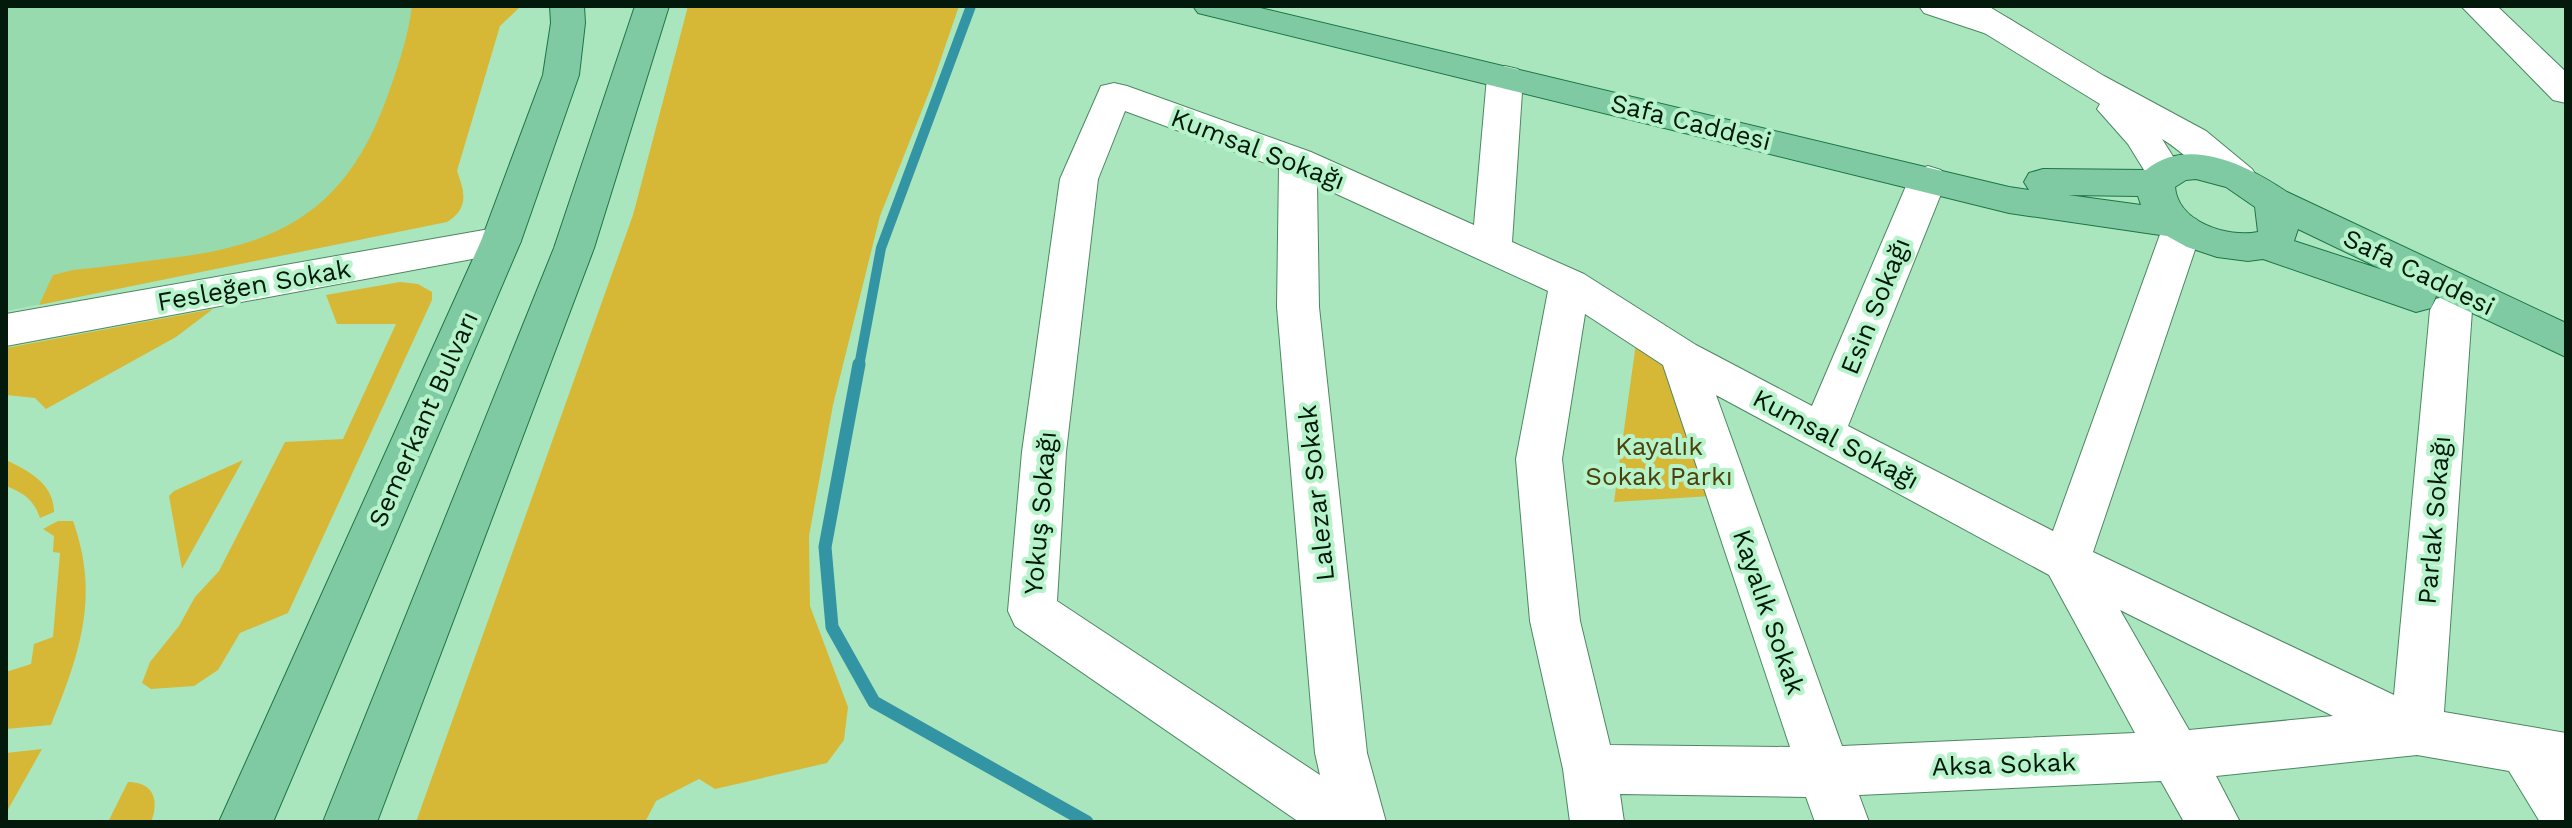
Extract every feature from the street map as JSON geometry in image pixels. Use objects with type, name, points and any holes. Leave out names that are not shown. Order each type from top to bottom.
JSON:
[{"type":"main road","name":"Semerkant Bulvarı","points":[[246,822],[501,241],[561,75],[568,23],[567,6]]},
{"type":"main road","points":[[350,822],[574,248],[652,6]]},
{"type":"main road","name":"Safa Caddesi","points":[[1210,6],[2009,200],[2179,226],[2230,244],[2267,246],[2451,310],[2566,359]]},
{"type":"main road","name":"Safa Caddesi","points":[[1296,6],[2052,184],[2160,178],[2178,167],[2196,166],[2239,178],[2273,201],[2566,341]]},
{"type":"main road","points":[[2160,178],[2157,198],[2163,211],[2179,226]]},
{"type":"main road","points":[[2267,246],[2275,240],[2279,227],[2273,201]]},
{"type":"street","points":[[1936,6],[2010,32]]},
{"type":"street","points":[[1964,6],[2091,84],[2193,140],[2239,178]]},
{"type":"street","points":[[2478,6],[2566,92]]},
{"type":"street","points":[[1492,249],[1505,77]]},
{"type":"street","points":[[2091,84],[2142,136],[2160,178]]},
{"type":"street","name":"Kumsal Sokağı","points":[[1114,94],[1298,161],[1570,284],[1681,356],[1823,433],[2066,561],[2417,731],[2545,753]]},
{"type":"street","name":"Yokuş Sokağı","points":[[1114,94],[1079,179],[1044,452],[1032,611],[1345,822]]},
{"type":"street","name":"Lalezar Sokak","points":[[1298,161],[1298,307],[1341,753],[1359,822]]},
{"type":"street","name":"Esin Sokağı","points":[[1823,433],[1928,179]]},
{"type":"street","points":[[2179,226],[2066,561],[2213,822]]},
{"type":"street","name":"Fesleğen Sokak","points":[[6,330],[501,241]]},
{"type":"street","points":[[1570,284],[1539,459],[1555,621],[1589,769],[1597,822]]},
{"type":"street","name":"Parlak Sokağı","points":[[2417,731],[2451,310]]},
{"type":"street","name":"Kayalık Sokak","points":[[1681,356],[1842,822]]},
{"type":"street","name":"Aksa Sokak","points":[[1589,769],[1823,772],[2176,756],[2417,731]]},
{"type":"street","points":[[2545,753],[2566,815]]},
{"type":"shaded area","points":[[6,6],[429,6],[364,239],[6,311]]},
{"type":"green space","points":[[412,6],[521,6],[500,26],[457,171],[463,200],[454,217],[447,222],[39,305],[53,275],[210,252],[277,231],[305,215],[351,169],[370,138],[398,66]]},
{"type":"green space","points":[[688,6],[959,6],[932,85],[880,216],[833,405],[809,536],[810,606],[848,707],[844,740],[827,763],[715,789],[699,779],[656,801],[645,822],[416,822],[633,215]]},
{"type":"green space","points":[[400,282],[418,284],[432,292],[432,300],[288,613],[240,633],[218,670],[194,686],[151,689],[142,683],[150,662],[179,626],[195,597],[219,571],[285,442],[343,439],[396,324],[337,324],[326,295]]},
{"type":"green space","points":[[213,309],[176,337],[46,409],[35,398],[6,395],[6,348]]},
{"type":"green space","name":"Kayalık Sokak Parkı","points":[[1636,343],[1659,345],[1712,496],[1614,502]]},
{"type":"green space","points":[[6,460],[45,486],[54,512],[40,518],[28,498],[6,486]]},
{"type":"green space","points":[[243,460],[182,569],[169,496]]},
{"type":"green space","points":[[58,521],[73,521],[81,549],[86,600],[78,649],[51,725],[6,729],[6,672],[31,664],[34,644],[53,637],[60,553],[53,552],[54,536],[43,529]]},
{"type":"green space","points":[[42,749],[6,813],[6,753]]},
{"type":"green space","points":[[128,782],[144,785],[153,794],[155,807],[151,822],[108,822]]},
{"type":"waterway","points":[[859,366],[881,248],[971,6]]},
{"type":"waterway","points":[[859,364],[825,547],[832,627],[874,702],[1087,822]]}]
